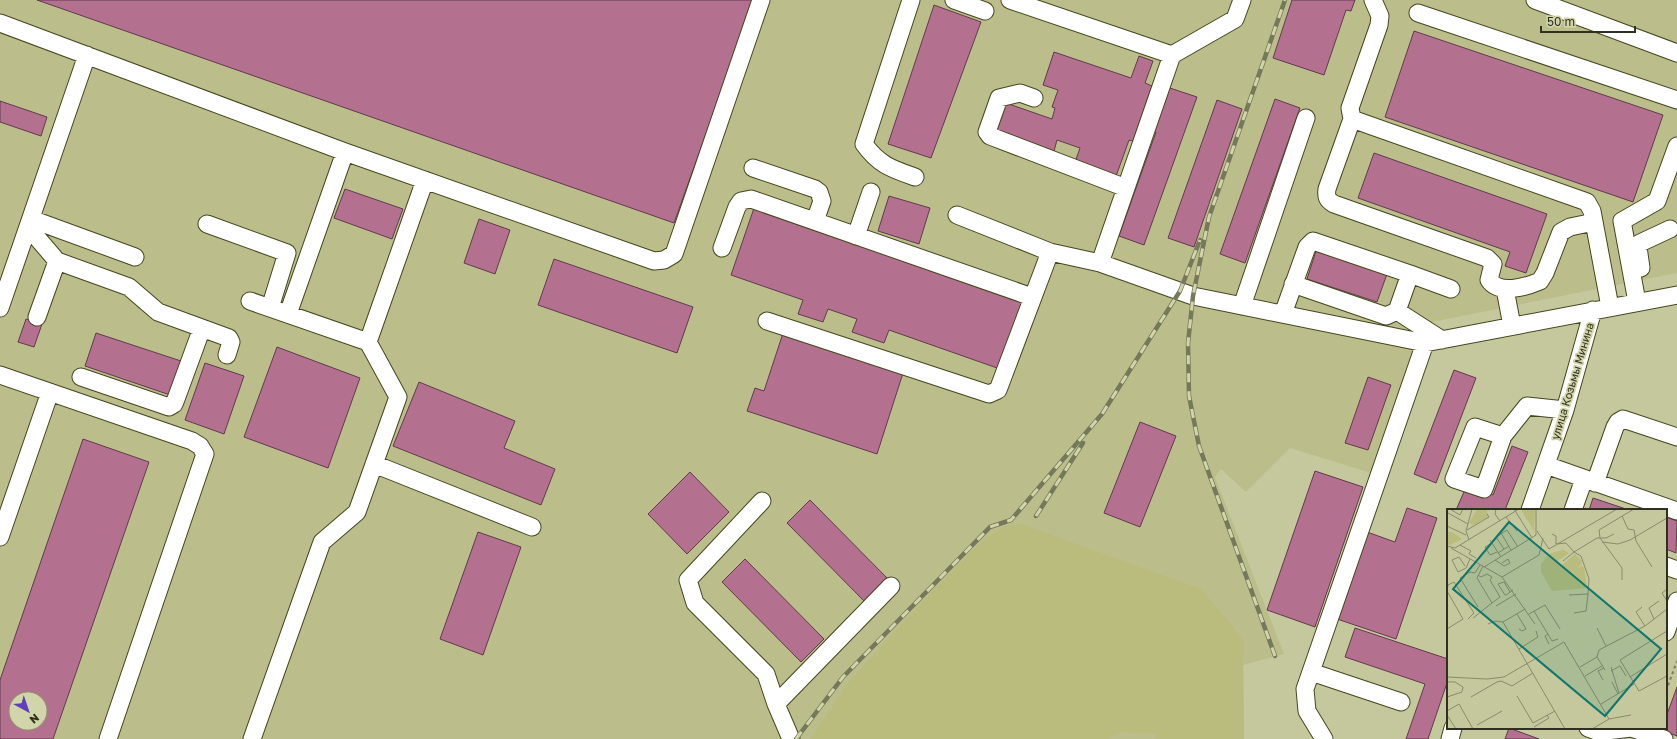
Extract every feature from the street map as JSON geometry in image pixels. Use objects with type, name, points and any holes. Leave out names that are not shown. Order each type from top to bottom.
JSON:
[{"type":"street","points":[[0,23],[345,152],[654,261],[664,260],[674,254],[761,0]]},
{"type":"street","points":[[911,0],[864,144],[871,154],[885,166],[915,177]]},
{"type":"street","points":[[954,0],[985,12]]},
{"type":"street","points":[[1010,0],[1172,55]]},
{"type":"street","points":[[1100,263],[1172,55],[1235,19],[1242,0]]},
{"type":"street","points":[[1373,0],[1380,16],[1379,25],[1350,108],[1352,119],[1327,189],[1326,196],[1328,200],[1334,204],[1487,258],[1493,264],[1489,280],[1495,285],[1505,289],[1540,281],[1545,273],[1561,232],[1570,227],[1594,222]]},
{"type":"street","points":[[1535,0],[1677,52]]},
{"type":"street","points":[[1418,13],[1677,100]]},
{"type":"street","points":[[0,308],[87,56]]},
{"type":"street","points":[[1034,98],[1020,93],[999,98],[988,126],[987,132],[990,136],[994,139],[1126,188]]},
{"type":"street","points":[[1242,306],[1306,118]]},
{"type":"street","points":[[1352,119],[1587,202],[1590,206],[1594,222],[1610,307]]},
{"type":"street","points":[[1642,301],[1622,221],[1657,201],[1677,146]]},
{"type":"street","points":[[288,314],[345,152]]},
{"type":"street","points":[[753,168],[815,189],[819,192],[822,201],[815,221]]},
{"type":"street","points":[[368,342],[425,180]]},
{"type":"street","points":[[856,236],[871,192]]},
{"type":"street","points":[[722,248],[737,207],[741,201],[746,199],[815,221],[1032,297]]},
{"type":"street","points":[[957,215],[1050,252],[1100,263],[1192,296],[1425,343],[1593,310]]},
{"type":"street","points":[[29,223],[135,257]]},
{"type":"street","points":[[29,223],[57,261],[129,287],[158,312],[229,338],[231,342],[227,355]]},
{"type":"street","points":[[207,224],[287,253],[270,308]]},
{"type":"street","points":[[1642,301],[1638,246],[1644,240],[1670,229]]},
{"type":"street","points":[[1283,314],[1307,247],[1313,241],[1451,289]]},
{"type":"street","points":[[768,321],[989,394],[998,390],[1050,252]]},
{"type":"street","points":[[37,317],[57,261]]},
{"type":"street","points":[[1294,284],[1386,316],[1397,311],[1410,274]]},
{"type":"street","points":[[1505,289],[1512,326]]},
{"type":"street","name":"улица Козьмы Минина","points":[[1530,509],[1565,410],[1593,310],[1677,295]]},
{"type":"street","points":[[250,301],[368,342],[398,397],[357,512],[322,542],[252,739]]},
{"type":"street","points":[[1397,311],[1442,340]]},
{"type":"street","points":[[81,377],[168,406],[174,404],[202,328]]},
{"type":"street","points":[[1324,739],[1306,711],[1305,689],[1425,343]]},
{"type":"street","points":[[0,375],[192,441],[200,446],[205,454],[108,739]]},
{"type":"street","points":[[0,537],[50,392]]},
{"type":"street","points":[[1503,436],[1527,406],[1565,410]]},
{"type":"street","points":[[1574,509],[1590,481],[1618,422],[1623,419],[1628,420],[1677,437]]},
{"type":"street","points":[[374,464],[532,527]]},
{"type":"street","points":[[1546,465],[1590,481],[1676,508]]},
{"type":"street","points":[[762,502],[688,580],[695,603],[766,674],[776,704],[791,739]]},
{"type":"street","points":[[1667,566],[1677,570]]},
{"type":"street","points":[[776,704],[891,586]]},
{"type":"street","points":[[1667,626],[1677,601]]},
{"type":"street","points":[[1311,672],[1401,702]]},
{"type":"street","points":[[1450,739],[1454,729]]},
{"type":"street","points":[[1591,729],[1599,732],[1623,729]]},
{"type":"street","points":[[1634,729],[1664,739]]},
{"type":"path","points":[[1667,688],[1677,661]]},
{"type":"shaded area","points":[[0,0],[1677,0],[1677,273],[1422,324],[1371,473],[1290,448],[1246,492],[1221,469],[1215,477],[1284,654],[1243,665],[1244,739],[0,739]]},
{"type":"shaded area","points":[[1021,524],[1201,589],[1244,640],[1244,739],[1155,739],[1156,734],[1121,732],[1109,739],[811,739],[848,683],[922,602],[981,542],[1005,526]]},
{"type":"building","points":[[37,0],[754,0],[674,223]]},
{"type":"building","points":[[1292,0],[1355,0],[1351,11],[1346,10],[1324,75],[1273,58]]},
{"type":"building","points":[[934,5],[981,22],[931,158],[888,144]]},
{"type":"building","points":[[1414,31],[1663,115],[1633,202],[1385,117]]},
{"type":"building","points":[[1054,52],[1131,78],[1139,56],[1153,61],[1145,83],[1152,86],[1133,141],[1129,140],[1115,179],[1074,165],[1080,148],[1057,140],[1054,151],[994,130],[1003,102],[1052,119],[1055,108],[1052,107],[1058,90],[1043,85]]},
{"type":"building","points":[[1167,87],[1197,97],[1144,245],[1119,236],[1156,132],[1151,131]]},
{"type":"building","points":[[1275,99],[1300,108],[1245,263],[1220,254]]},
{"type":"building","points":[[1217,100],[1242,109],[1194,247],[1168,238]]},
{"type":"building","points":[[0,101],[47,117],[41,136],[0,122]]},
{"type":"building","points":[[1374,153],[1547,214],[1526,273],[1505,266],[1510,252],[1358,198]]},
{"type":"building","points":[[345,189],[403,209],[392,239],[334,218]]},
{"type":"building","points":[[889,196],[930,208],[919,244],[878,231]]},
{"type":"building","points":[[754,208],[1024,302],[1000,369],[889,330],[884,343],[852,332],[857,319],[828,309],[823,322],[798,314],[803,300],[731,275]]},
{"type":"building","points":[[479,219],[510,230],[495,274],[464,263]]},
{"type":"building","points":[[1316,251],[1387,274],[1377,302],[1307,279]]},
{"type":"building","points":[[554,259],[693,307],[677,353],[538,305]]},
{"type":"building","points":[[26,319],[42,324],[34,347],[18,342]]},
{"type":"building","points":[[784,330],[904,370],[877,454],[747,411],[755,388],[764,391]]},
{"type":"building","points":[[96,333],[181,361],[170,395],[85,366]]},
{"type":"building","points":[[277,347],[360,378],[328,468],[244,437]]},
{"type":"building","points":[[205,363],[244,376],[224,434],[185,420]]},
{"type":"building","points":[[1454,370],[1476,378],[1436,483],[1414,474]]},
{"type":"building","points":[[1368,377],[1391,385],[1368,450],[1345,443]]},
{"type":"building","points":[[419,382],[515,421],[504,448],[555,469],[541,505],[393,446]]},
{"type":"building","points":[[1140,422],[1176,436],[1140,527],[1104,513]]},
{"type":"building","points":[[83,439],[149,462],[53,739],[0,739],[0,680]]},
{"type":"building","points":[[1512,446],[1528,452],[1505,509],[1456,509],[1467,485],[1493,495]]},
{"type":"building","points":[[1315,471],[1363,487],[1315,627],[1267,610]]},
{"type":"building","points":[[690,472],[729,512],[687,554],[648,514]]},
{"type":"building","points":[[1593,498],[1626,509],[1589,509]]},
{"type":"building","points":[[810,500],[889,580],[866,603],[787,523]]},
{"type":"building","points":[[1407,508],[1437,518],[1396,639],[1337,619],[1367,532],[1395,542]]},
{"type":"building","points":[[1667,517],[1677,521],[1676,553],[1667,549]]},
{"type":"building","points":[[478,532],[521,547],[483,655],[440,639]]},
{"type":"building","points":[[745,559],[824,639],[801,662],[722,582]]},
{"type":"building","points":[[1355,628],[1447,659],[1447,683],[1428,739],[1406,739],[1425,684],[1345,657]]},
{"type":"building","points":[[1677,687],[1677,736],[1661,730],[1667,729],[1667,714]]},
{"type":"building","points":[[1509,729],[1512,729],[1539,739],[1505,739]]},
{"type":"railway","points":[[1275,656],[1199,446],[1189,396],[1188,343],[1193,296],[1209,217],[1285,0]]},
{"type":"railway","points":[[796,739],[843,677],[990,527],[1011,520],[1102,414],[1180,291],[1200,240]]},
{"type":"railway","points":[[1036,516],[1083,443]]}]
